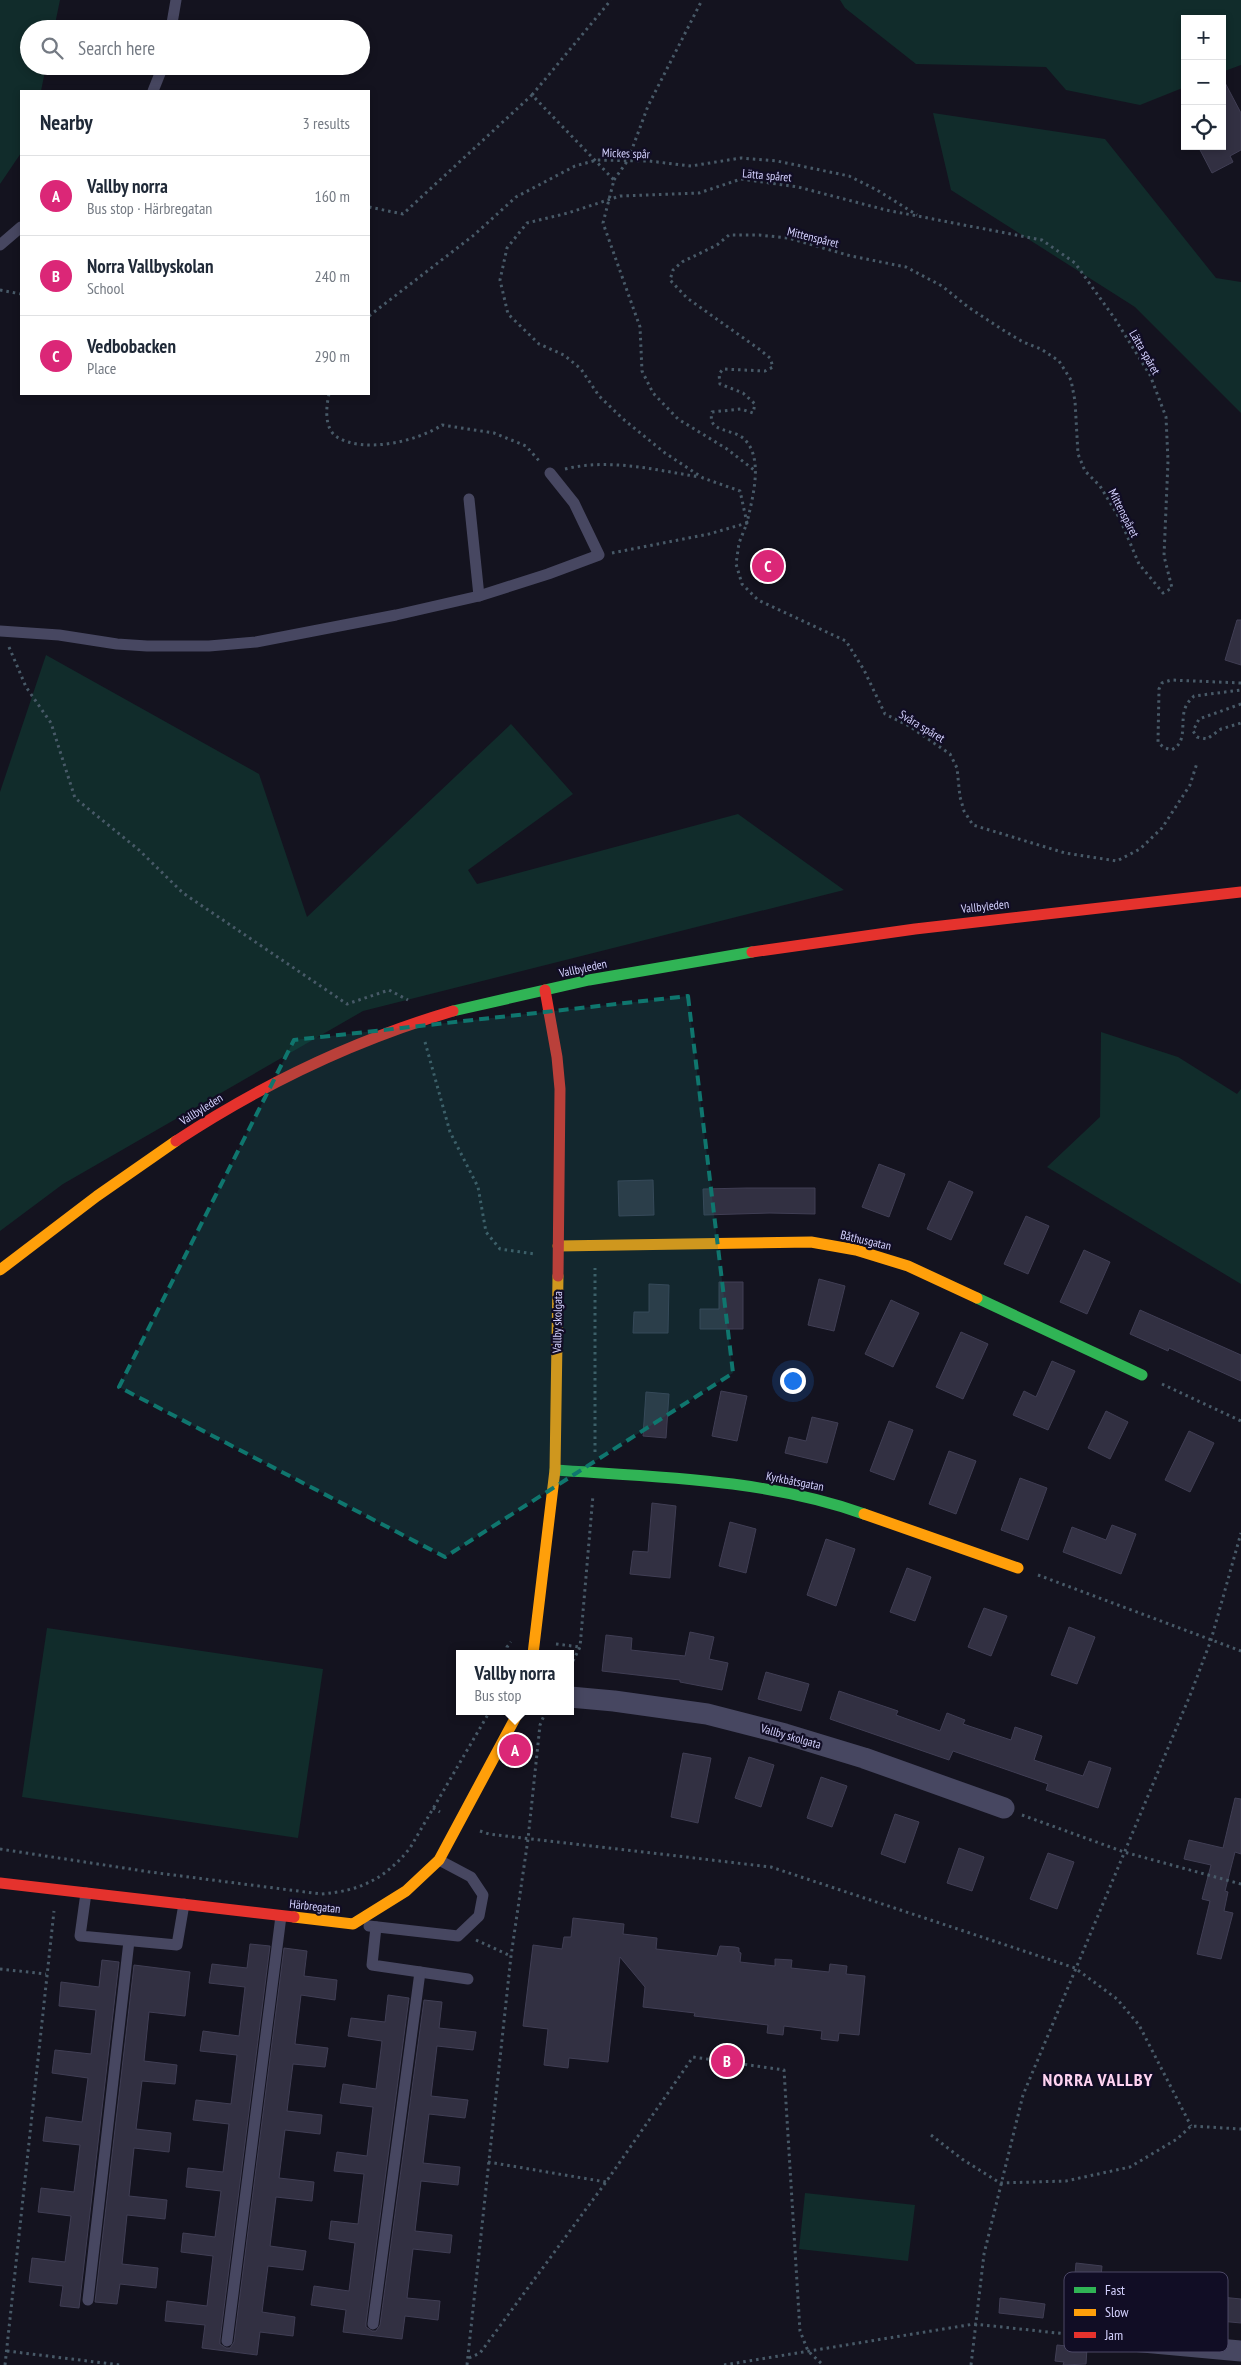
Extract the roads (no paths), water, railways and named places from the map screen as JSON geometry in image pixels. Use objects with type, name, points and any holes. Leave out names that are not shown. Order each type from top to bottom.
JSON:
[{"type":"street","name":"Vallbyleden","points":[[0,1270],[88,1202],[208,1119],[268,1086],[329,1058],[404,1028],[459,1009],[646,969],[777,948],[953,923],[1241,892]]},
{"type":"street","name":"Vallby skolgata","points":[[534,1650],[556,1470],[560,1089],[557,1057],[545,990]]},
{"type":"street","name":"Båthusgatan","points":[[558,1250],[737,1242],[811,1242],[856,1250],[908,1266],[1142,1375]]},
{"type":"street","name":"Kyrkbåtsgatan","points":[[556,1470],[669,1478],[780,1491],[827,1502],[1018,1568]]},
{"type":"street","name":"Vallby skolgata","points":[[574,1697],[707,1714],[785,1734],[882,1764],[1004,1808]]},
{"type":"street","name":"Härbregatan","points":[[0,1883],[353,1924],[406,1891],[438,1860],[517,1715]]},
{"type":"street","points":[[1228,2350],[1241,2351]]},
{"type":"lane","points":[[173,20],[176,0]]},
{"type":"lane","points":[[153,90],[159,75]]},
{"type":"lane","points":[[0,245],[20,228]]},
{"type":"lane","points":[[1,631],[59,635],[117,644],[209,646],[294,635],[479,596],[599,555],[574,503],[550,473]]},
{"type":"lane","points":[[469,499],[479,596]]},
{"type":"lane","points":[[353,1924],[458,1936],[479,1916],[482,1895],[471,1876],[438,1860]]},
{"type":"lane","points":[[86,1893],[80,1936],[176,1945],[184,1904]]},
{"type":"lane","points":[[227,2341],[281,1916]]},
{"type":"lane","points":[[376,1927],[372,1965],[468,1979]]},
{"type":"lane","points":[[88,2300],[129,1941]]},
{"type":"lane","points":[[373,2324],[420,1972]]},
{"type":"place","name":"Vedbobacken","points":[[768,566]]},
{"type":"place","name":"Vallby norra","points":[[515,1750]]},
{"type":"place","name":"Norra Vallbyskolan","points":[[727,2061]]},
{"type":"district","name":"NORRA VALLBY","points":[[1098,2079]]}]
